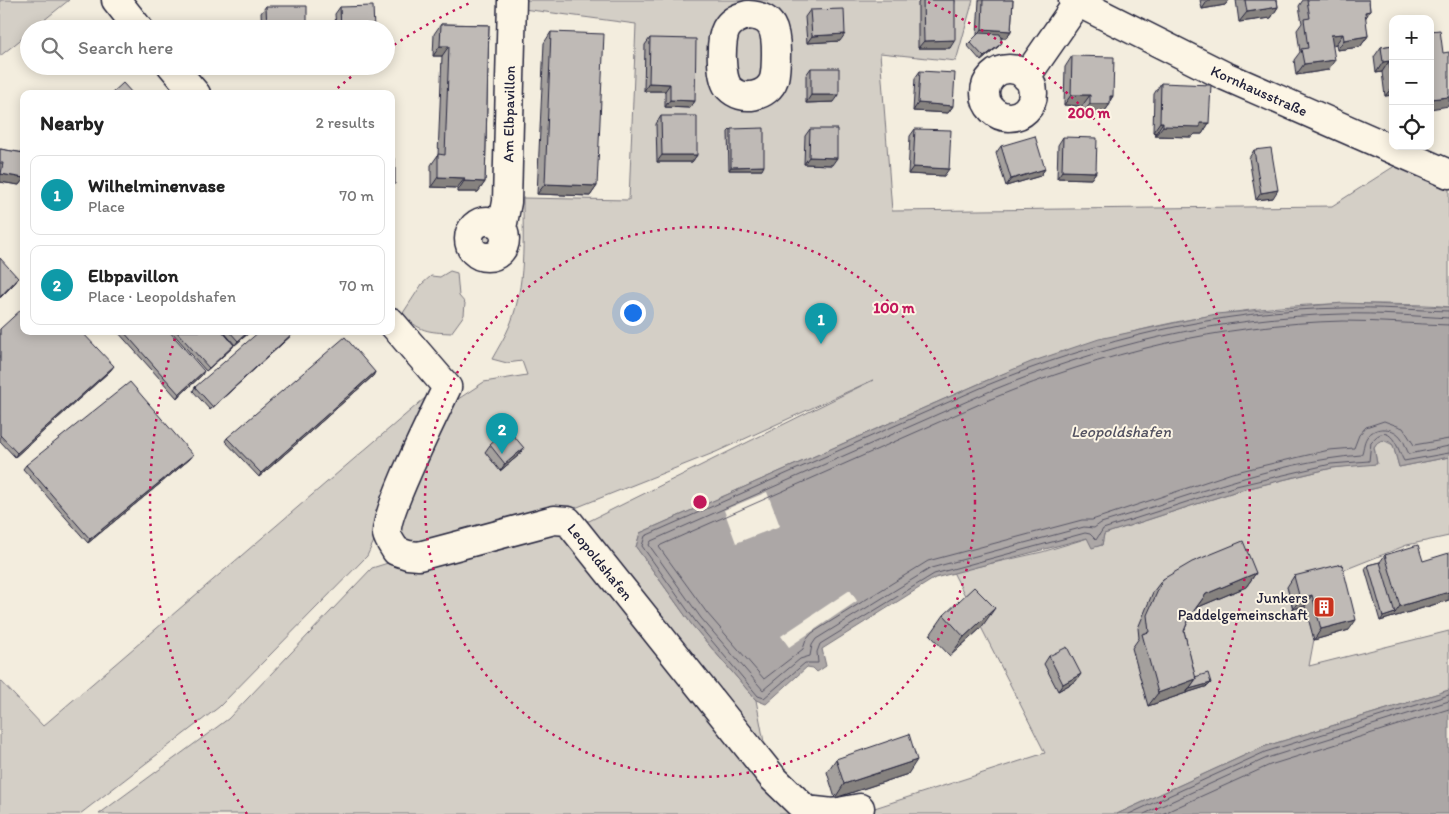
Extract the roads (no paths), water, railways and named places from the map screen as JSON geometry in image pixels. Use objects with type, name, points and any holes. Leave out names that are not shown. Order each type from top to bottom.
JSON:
[{"type":"street","points":[[116,0],[132,20]]},
{"type":"street","name":"Am Elbpavillon","points":[[502,228],[507,202],[512,0]]},
{"type":"street","points":[[1026,76],[1076,1]]},
{"type":"street","name":"Kornhausstraße","points":[[1076,1],[1225,76],[1449,174]]},
{"type":"street","points":[[180,75],[193,90]]},
{"type":"street","name":"Leopoldshafen","points":[[395,327],[447,387],[403,484],[389,522],[387,534],[396,551],[419,556],[554,520],[568,521],[773,778],[806,810],[833,813],[860,808]]},
{"type":"water","name":"Leopoldshafen","points":[[1343,303],[1449,307],[1449,457],[1399,467],[1393,445],[1383,440],[1374,447],[1377,464],[1332,468],[1237,491],[1104,534],[1102,545],[1092,548],[1087,538],[935,578],[822,649],[826,666],[817,672],[813,668],[807,667],[766,704],[756,700],[692,625],[636,547],[640,533],[1031,362],[1099,339],[1216,314]]},
{"type":"water","points":[[1449,690],[1449,814],[1117,814],[1263,747]]},
{"type":"place","name":"Wilhelminenvase","points":[[821,344]]},
{"type":"place","name":"Elbpavillon","points":[[502,454]]},
{"type":"place","name":"Junkers Paddelgemeinschaft","points":[[1324,607]]}]
